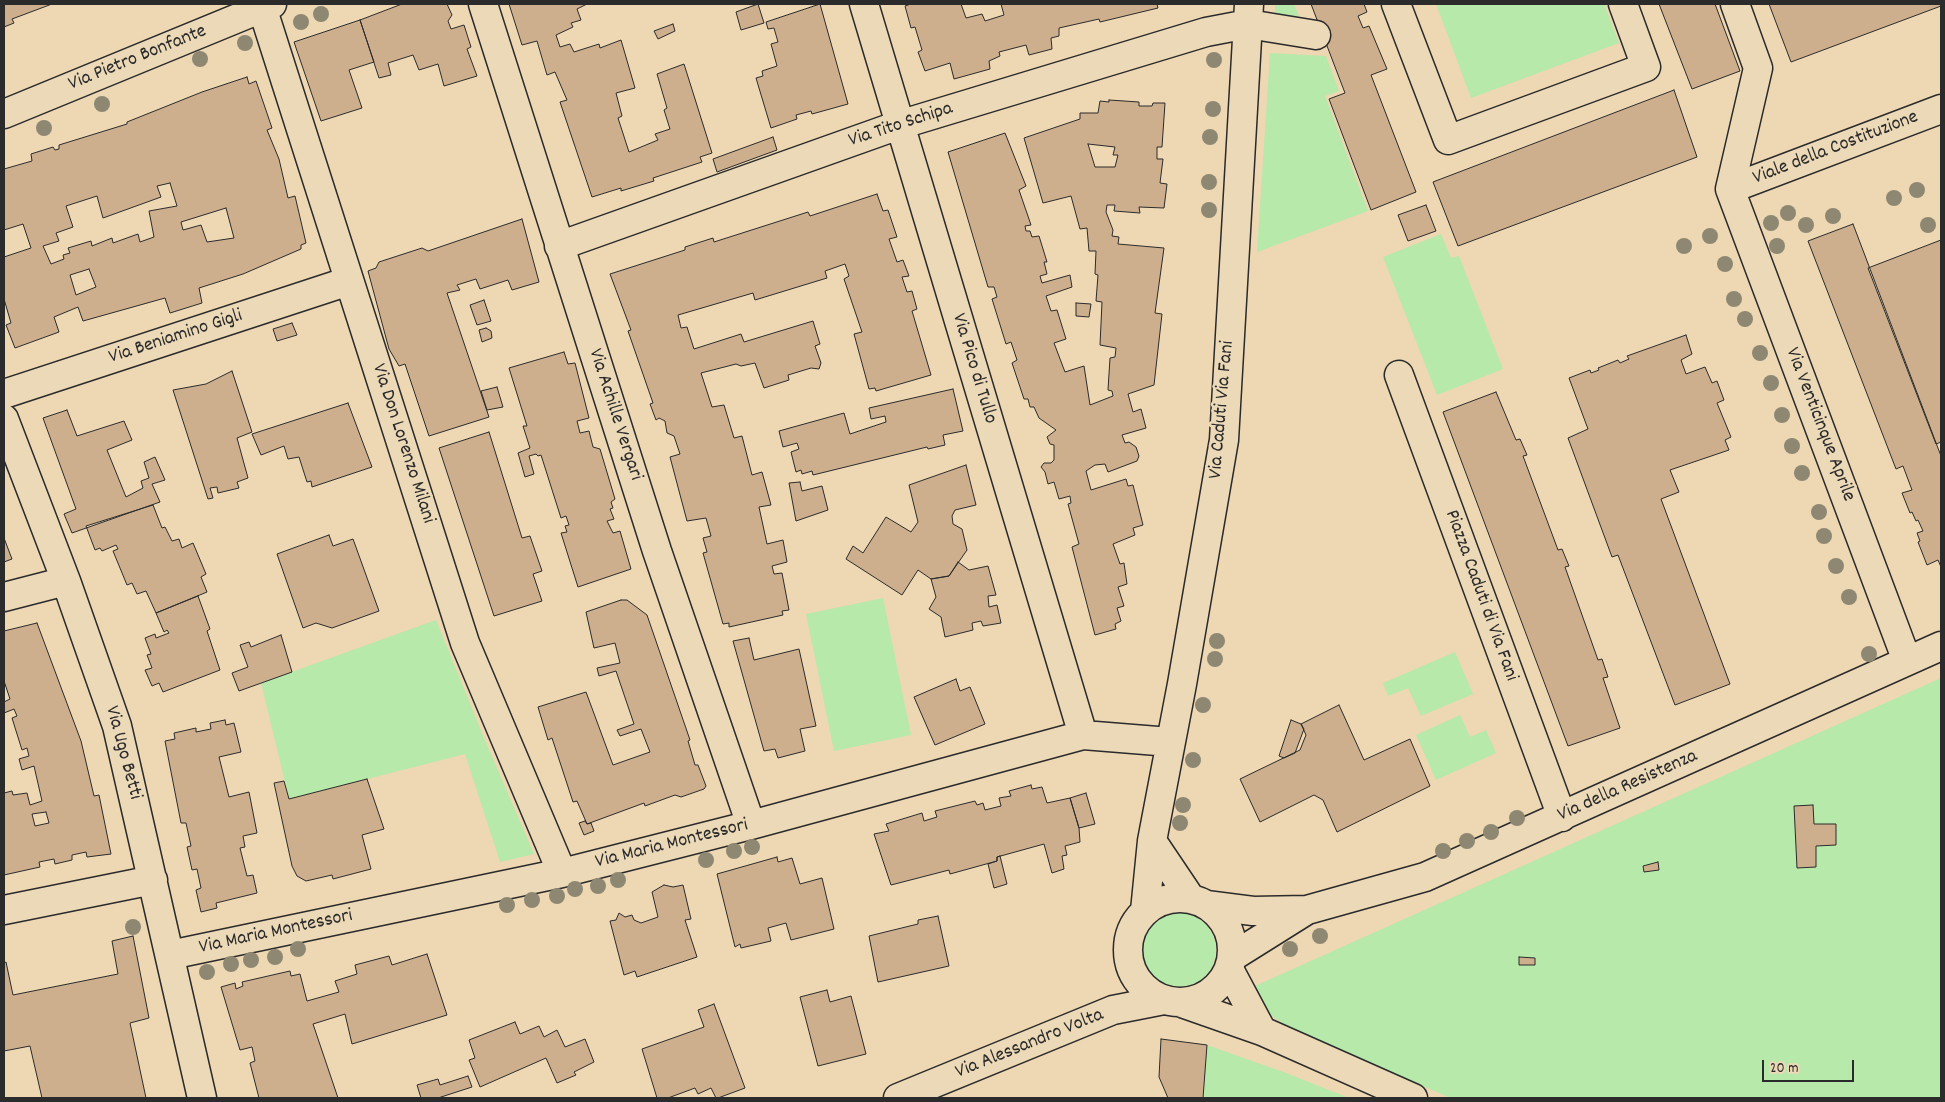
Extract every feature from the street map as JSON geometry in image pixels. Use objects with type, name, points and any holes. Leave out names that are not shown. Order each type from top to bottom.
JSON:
[{"type":"street","name":"Via Achille Vergari","points":[[483,4],[658,551],[750,825]]},
{"type":"street","name":"Via Pico di Tullo","points":[[864,4],[1083,735]]},
{"type":"street","points":[[1396,4],[1448,140],[1646,67],[1623,4]]},
{"type":"street","points":[[1730,189],[1758,68],[1735,4]]},
{"type":"street","name":"Via Pietro Bonfante","points":[[4,114],[219,14],[267,6]]},
{"type":"street","name":"Via Don Lorenzo Milani","points":[[267,6],[349,281],[465,643],[562,873]]},
{"type":"street","name":"Via Tito Schipa","points":[[559,246],[899,125],[1206,32],[1248,14],[1316,35]]},
{"type":"street","name":"Via Caduti Via Fani","points":[[1145,911],[1152,841],[1224,440],[1248,14]]},
{"type":"street","name":"Viale della Costituzione","points":[[1730,189],[1941,109]]},
{"type":"street","name":"Via Venticinque Aprile","points":[[1730,189],[1907,661]]},
{"type":"street","name":"Via Beniamino Gigli","points":[[4,394],[349,281]]},
{"type":"street","name":"Piazza Caduti di Via Fani","points":[[1399,375],[1562,817]]},
{"type":"street","name":"Via Ugo Betti","points":[[4,420],[66,581],[117,726],[202,1098]]},
{"type":"street","points":[[4,597],[66,581]]},
{"type":"street","name":"Via della Resistenza","points":[[1199,902],[1253,911],[1307,910],[1425,877],[1941,646]]},
{"type":"street","name":"Via Maria Montessori","points":[[170,955],[562,873],[750,825],[1083,735],[1170,742]]},
{"type":"street","points":[[1152,841],[1199,902],[1218,915],[1227,927],[1232,942],[1230,963],[1222,982],[1211,993],[1197,1000],[1173,1002]]},
{"type":"street","points":[[4,910],[153,880]]},
{"type":"street","points":[[1199,902],[1167,899],[1145,911],[1134,922],[1129,937],[1127,953],[1130,968],[1138,982],[1149,993],[1262,1031],[1413,1098]]},
{"type":"street","name":"Via della Resistenza","points":[[1230,963],[1307,910]]},
{"type":"street","points":[[1230,963],[1262,1031]]},
{"type":"street","name":"Via Alessandro Volta","points":[[898,1098],[1114,1010],[1173,1002]]},
{"type":"green space","points":[[1275,4],[1294,4],[1302,24],[1275,21]]},
{"type":"green space","points":[[1436,4],[1604,4],[1619,43],[1471,98]]},
{"type":"green space","points":[[1270,53],[1326,56],[1339,91],[1325,96],[1368,211],[1257,252]]},
{"type":"green space","points":[[1441,234],[1451,258],[1459,256],[1503,369],[1437,395],[1383,257]]},
{"type":"green space","points":[[883,598],[911,735],[834,751],[806,614]]},
{"type":"green space","points":[[436,620],[534,854],[500,862],[465,754],[289,799],[261,683]]},
{"type":"green space","points":[[1455,652],[1473,694],[1421,716],[1408,688],[1388,696],[1383,683]]},
{"type":"green space","points":[[1941,678],[1941,1098],[1451,1098],[1301,1035],[1264,1011],[1255,997],[1255,986]]},
{"type":"green space","points":[[1460,715],[1470,737],[1486,730],[1496,753],[1436,780],[1416,735]]},
{"type":"green space","points":[[1179,913],[1193,916],[1205,924],[1213,936],[1216,950],[1213,964],[1205,976],[1193,984],[1179,987],[1165,984],[1153,976],[1145,964],[1142,950],[1145,936],[1153,924],[1165,916]]},
{"type":"green space","points":[[1161,1039],[1207,1045],[1349,1098],[1168,1098],[1159,1077]]},
{"type":"building","points":[[4,4],[52,4],[12,19],[14,23],[4,27]]},
{"type":"building","points":[[402,4],[447,4],[452,15],[448,21],[451,29],[464,25],[471,47],[467,49],[477,76],[444,86],[438,64],[419,70],[413,55],[388,63],[391,75],[379,78],[360,20]]},
{"type":"building","points":[[509,4],[587,4],[577,9],[581,20],[571,23],[573,27],[556,35],[560,47],[570,44],[574,52],[599,44],[600,48],[621,40],[635,88],[616,93],[622,116],[618,118],[629,152],[658,140],[655,134],[670,129],[664,110],[667,108],[657,74],[684,64],[712,153],[700,157],[702,162],[653,178],[654,181],[592,197],[560,102],[567,100],[555,72],[547,75],[537,41],[522,45]]},
{"type":"building","points":[[758,4],[764,23],[741,30],[736,12]]},
{"type":"building","points":[[820,4],[848,104],[812,114],[811,111],[796,115],[797,119],[771,128],[756,78],[763,76],[762,71],[777,66],[771,44],[778,42],[774,28],[768,29],[766,22]]},
{"type":"building","points":[[911,4],[961,4],[966,18],[982,14],[985,21],[1004,15],[1001,4],[1157,4],[1158,8],[1100,22],[1099,19],[1059,28],[1059,36],[1051,38],[1052,49],[1029,55],[1026,45],[999,52],[1000,56],[989,61],[990,69],[954,79],[950,63],[925,71],[918,52],[922,50],[915,27],[911,28],[905,6]]},
{"type":"building","points":[[1311,4],[1364,4],[1367,12],[1358,16],[1363,28],[1369,26],[1387,69],[1371,75],[1416,192],[1371,210],[1329,99],[1345,93]]},
{"type":"building","points":[[1659,4],[1715,4],[1740,71],[1692,89]]},
{"type":"building","points":[[1769,4],[1941,4],[1941,6],[1791,62]]},
{"type":"building","points":[[360,20],[374,62],[349,70],[362,108],[321,121],[294,42]]},
{"type":"building","points":[[673,24],[675,31],[658,39],[654,31]]},
{"type":"building","points":[[247,77],[249,84],[256,81],[272,128],[267,130],[279,159],[288,198],[295,196],[306,243],[301,245],[301,249],[243,274],[199,288],[202,303],[170,313],[165,298],[83,321],[78,307],[54,317],[59,332],[15,348],[6,325],[11,323],[4,299],[4,257],[31,248],[23,224],[4,230],[4,169],[32,161],[31,154],[53,147],[55,150],[59,149],[59,145],[127,124],[127,122],[202,92]],"holes":[[[170,183],[177,206],[149,211],[154,237],[140,242],[138,234],[113,243],[112,238],[92,246],[91,241],[68,248],[70,253],[63,255],[64,259],[51,264],[43,246],[59,241],[56,233],[73,227],[66,206],[97,196],[103,218],[161,197],[157,186]],[[226,208],[234,238],[207,242],[201,225],[183,230],[181,222]],[[89,269],[96,287],[76,295],[70,275]]]},
{"type":"building","points":[[1674,90],[1697,157],[1458,246],[1433,182]]},
{"type":"building","points":[[1109,100],[1139,102],[1139,106],[1165,103],[1162,147],[1157,147],[1157,159],[1163,159],[1160,183],[1167,184],[1164,208],[1139,207],[1140,213],[1114,211],[1115,205],[1107,205],[1106,212],[1113,230],[1112,236],[1119,237],[1118,244],[1164,248],[1155,313],[1162,314],[1154,385],[1128,394],[1133,412],[1141,409],[1146,428],[1122,435],[1125,443],[1129,442],[1136,447],[1139,456],[1137,461],[1108,472],[1105,464],[1095,465],[1086,471],[1091,490],[1126,479],[1128,486],[1133,485],[1143,525],[1133,528],[1135,535],[1113,544],[1120,564],[1124,563],[1127,584],[1118,587],[1124,606],[1117,608],[1121,621],[1115,624],[1116,629],[1095,635],[1072,547],[1079,544],[1068,504],[1071,503],[1070,496],[1059,499],[1054,482],[1048,484],[1045,472],[1041,467],[1044,463],[1051,463],[1054,460],[1054,445],[1050,444],[1047,437],[1056,430],[1039,418],[1034,407],[1030,407],[1028,399],[1024,399],[1012,363],[1017,360],[1011,342],[1006,344],[992,299],[997,297],[994,287],[988,287],[948,152],[1005,133],[1026,186],[1019,190],[1031,225],[1025,226],[1026,231],[1030,231],[1032,237],[1039,236],[1047,262],[1044,262],[1047,274],[1040,276],[1042,283],[1070,275],[1072,287],[1046,296],[1051,311],[1057,310],[1066,339],[1054,343],[1065,372],[1084,366],[1090,405],[1113,396],[1112,391],[1108,390],[1110,358],[1115,357],[1116,348],[1100,345],[1102,302],[1096,301],[1098,275],[1095,274],[1096,251],[1089,251],[1087,228],[1080,229],[1071,196],[1043,203],[1024,138],[1080,119],[1080,113],[1098,113],[1100,101],[1109,102]],"holes":[[[1088,144],[1115,147],[1113,155],[1118,155],[1115,167],[1095,167]]]},
{"type":"building","points":[[773,137],[777,150],[717,172],[713,159]]},
{"type":"building","points":[[877,194],[883,211],[888,210],[897,237],[889,239],[897,262],[903,260],[909,276],[902,277],[907,292],[912,291],[917,309],[912,311],[931,375],[876,391],[875,388],[869,389],[854,334],[862,332],[844,279],[849,276],[845,264],[825,271],[827,278],[755,300],[753,293],[678,315],[681,328],[687,327],[694,349],[741,334],[744,342],[813,321],[820,344],[815,346],[821,363],[819,369],[811,368],[788,375],[789,380],[764,388],[755,363],[741,366],[736,364],[701,373],[712,407],[724,405],[734,438],[742,436],[752,475],[762,472],[771,505],[759,507],[767,544],[783,540],[787,562],[772,566],[774,574],[782,573],[789,610],[782,611],[783,615],[729,627],[729,623],[723,624],[703,553],[707,552],[703,538],[711,536],[706,518],[687,521],[670,457],[680,454],[674,436],[667,433],[665,421],[659,418],[656,420],[650,404],[653,403],[628,331],[631,330],[610,274],[685,250],[685,247],[713,238],[714,242],[808,212],[810,216]]},
{"type":"building","points":[[1426,205],[1436,231],[1408,241],[1398,215]]},
{"type":"building","points":[[522,219],[539,282],[512,290],[508,280],[480,289],[476,279],[457,285],[460,290],[447,293],[489,417],[429,436],[405,364],[399,366],[389,349],[368,271],[376,268],[379,262],[422,248],[428,251]]},
{"type":"building","points":[[1853,224],[1941,456],[1941,567],[1938,560],[1927,565],[1918,542],[1920,541],[1917,533],[1923,531],[1918,520],[1916,521],[1912,512],[1910,513],[1902,493],[1912,490],[1903,466],[1896,469],[1808,241]]},
{"type":"building","points":[[1941,240],[1941,442],[1936,444],[1868,268]]},
{"type":"building","points":[[484,300],[491,321],[477,325],[470,305]]},
{"type":"building","points":[[1076,303],[1091,304],[1089,317],[1076,316]]},
{"type":"building","points":[[292,323],[297,335],[277,341],[273,329]]},
{"type":"building","points":[[486,328],[491,331],[492,338],[482,342],[479,330]]},
{"type":"building","points":[[1686,335],[1692,354],[1681,360],[1686,374],[1705,367],[1712,383],[1717,381],[1724,400],[1717,403],[1731,437],[1725,440],[1729,450],[1670,470],[1679,492],[1661,499],[1730,684],[1675,705],[1618,555],[1612,557],[1568,438],[1588,429],[1569,378],[1590,370],[1591,373],[1618,360],[1620,363],[1629,359],[1627,356]]},
{"type":"building","points":[[564,352],[568,364],[575,363],[589,418],[577,421],[580,433],[589,431],[593,447],[600,449],[615,499],[611,502],[613,508],[610,509],[614,519],[607,521],[613,533],[620,531],[631,569],[578,587],[561,533],[567,532],[565,526],[569,525],[566,516],[561,518],[541,455],[529,456],[534,474],[525,477],[518,453],[530,448],[523,426],[527,426],[509,368]]},
{"type":"building","points":[[232,371],[252,432],[237,438],[248,478],[237,482],[239,488],[218,493],[217,487],[210,488],[213,498],[208,499],[173,390],[206,384]]},
{"type":"building","points":[[497,387],[503,407],[487,410],[481,391]]},
{"type":"building","points":[[953,389],[963,431],[943,435],[945,445],[928,449],[927,447],[813,475],[812,471],[802,474],[801,470],[796,472],[791,452],[799,449],[797,443],[783,447],[779,431],[844,413],[850,434],[886,422],[885,416],[871,419],[869,408]]},
{"type":"building","points":[[1496,392],[1516,440],[1520,439],[1527,455],[1523,456],[1558,550],[1562,549],[1569,566],[1565,567],[1598,660],[1602,659],[1608,677],[1603,678],[1620,728],[1568,746],[1443,412]]},
{"type":"building","points":[[348,403],[372,467],[312,487],[311,481],[307,482],[299,457],[288,459],[284,446],[261,455],[252,434]]},
{"type":"building","points":[[67,410],[77,436],[124,421],[132,440],[107,450],[126,497],[143,488],[141,481],[149,478],[144,462],[155,457],[165,480],[152,484],[160,502],[72,533],[64,514],[76,509],[43,418]]},
{"type":"building","points":[[489,432],[522,538],[530,536],[542,571],[533,574],[542,601],[494,616],[439,448]]},
{"type":"building","points":[[966,465],[976,505],[955,510],[952,516],[953,524],[962,529],[967,550],[949,576],[931,579],[918,570],[902,595],[846,559],[853,546],[863,553],[886,517],[911,532],[918,522],[909,485]]},
{"type":"building","points":[[800,482],[802,491],[822,486],[828,510],[796,521],[789,483]]},
{"type":"building","points":[[153,505],[162,528],[165,527],[172,541],[179,539],[182,548],[193,543],[206,574],[201,577],[207,592],[156,613],[146,591],[137,594],[132,583],[127,585],[113,551],[118,549],[116,545],[102,551],[100,548],[95,550],[86,526]]},
{"type":"building","points":[[329,535],[333,546],[353,539],[379,611],[332,628],[316,623],[303,628],[277,554]]},
{"type":"building","points":[[4,538],[12,559],[4,562]]},
{"type":"building","points":[[958,562],[969,570],[988,566],[996,595],[988,596],[989,607],[997,605],[1001,623],[983,626],[981,621],[972,623],[973,630],[945,637],[941,617],[929,609],[936,597],[931,579],[949,576]]},
{"type":"building","points":[[198,596],[210,629],[207,631],[220,670],[163,692],[159,683],[152,686],[145,670],[152,668],[147,655],[151,654],[145,638],[155,634],[156,638],[169,633],[167,630],[164,632],[156,613]]},
{"type":"building","points":[[621,600],[627,600],[647,615],[690,740],[688,741],[695,765],[698,765],[706,786],[704,789],[681,797],[675,795],[645,806],[644,803],[587,824],[577,801],[573,802],[552,738],[548,740],[538,707],[586,692],[613,765],[650,752],[641,729],[620,736],[617,730],[634,724],[616,671],[599,676],[597,668],[620,663],[615,643],[594,648],[586,612]]},
{"type":"building","points":[[37,623],[81,741],[94,796],[99,795],[111,854],[87,857],[86,852],[72,855],[72,860],[55,864],[54,859],[39,862],[40,867],[4,875],[4,793],[12,791],[13,795],[27,793],[30,805],[42,801],[34,766],[22,770],[19,759],[29,756],[27,748],[22,750],[12,718],[17,716],[14,709],[4,713],[4,702],[10,699],[4,681],[4,631]],"holes":[[[46,812],[49,823],[35,826],[32,814]]]},
{"type":"building","points":[[281,635],[292,672],[239,691],[232,673],[248,667],[240,645],[249,642],[251,647]]},
{"type":"building","points":[[749,638],[754,660],[799,649],[816,726],[800,729],[805,751],[778,758],[775,749],[764,751],[733,641]]},
{"type":"building","points":[[956,679],[960,691],[970,687],[985,724],[935,745],[914,697]]},
{"type":"building","points":[[1339,705],[1364,760],[1410,739],[1430,786],[1337,832],[1323,800],[1314,795],[1260,822],[1240,779],[1300,750],[1306,735],[1301,724]]},
{"type":"building","points":[[225,720],[226,725],[234,723],[241,752],[219,757],[229,797],[249,792],[257,833],[243,836],[245,847],[240,848],[247,876],[253,875],[257,893],[216,903],[217,908],[201,912],[196,890],[201,888],[197,869],[192,870],[187,847],[191,846],[186,823],[181,823],[165,741],[175,739],[174,733],[196,728],[196,732],[211,729],[210,723]]},
{"type":"building","points":[[1291,720],[1301,724],[1304,729],[1295,753],[1284,758],[1279,756]]},
{"type":"building","points":[[367,779],[384,829],[362,835],[371,869],[333,879],[332,875],[306,881],[297,876],[292,866],[274,783],[284,781],[289,799]]},
{"type":"building","points":[[1031,785],[1032,789],[1042,787],[1047,803],[1070,798],[1079,828],[1080,842],[1065,846],[1067,855],[1062,856],[1064,869],[1052,873],[1044,844],[997,857],[997,861],[950,874],[949,870],[891,885],[874,834],[889,831],[886,824],[922,813],[924,821],[937,817],[935,811],[975,801],[977,805],[983,803],[985,810],[1001,806],[999,798],[1011,796],[1009,791]]},
{"type":"building","points":[[1086,793],[1095,824],[1079,828],[1070,798]]},
{"type":"building","points":[[1813,805],[1814,824],[1836,824],[1836,845],[1816,846],[1816,867],[1797,868],[1794,806]]},
{"type":"building","points":[[585,821],[587,824],[591,823],[594,831],[584,835],[579,823]]},
{"type":"building","points":[[1000,856],[1007,884],[994,888],[988,864],[997,861],[997,857]]},
{"type":"building","points":[[777,857],[778,862],[792,858],[800,884],[822,878],[834,929],[791,940],[786,923],[768,928],[771,941],[741,948],[740,944],[735,947],[717,874]]},
{"type":"building","points":[[1658,862],[1659,870],[1644,872],[1643,866]]},
{"type":"building","points":[[664,885],[673,887],[683,885],[691,919],[685,920],[697,957],[637,977],[635,971],[624,975],[610,921],[616,920],[619,913],[625,917],[632,915],[634,920],[641,923],[658,917],[652,892]]},
{"type":"building","points":[[938,916],[949,966],[878,982],[869,936],[918,924],[918,920]]},
{"type":"building","points":[[133,936],[149,1018],[130,1023],[146,1098],[42,1098],[30,1046],[4,1051],[4,963],[6,962],[13,995],[118,974],[112,941]]},
{"type":"building","points":[[427,954],[447,1015],[352,1044],[345,1014],[313,1024],[338,1098],[259,1098],[250,1063],[255,1061],[252,1047],[240,1050],[221,987],[235,983],[236,989],[243,986],[242,982],[290,971],[291,976],[300,974],[307,1001],[339,992],[335,981],[357,974],[355,965],[389,956],[392,965]]},
{"type":"building","points":[[1519,957],[1535,958],[1535,965],[1519,965]]},
{"type":"building","points":[[827,990],[830,1002],[851,996],[866,1054],[818,1066],[800,997]]},
{"type":"building","points":[[714,1004],[745,1088],[718,1098],[716,1098],[711,1088],[698,1094],[695,1088],[668,1098],[657,1098],[642,1049],[704,1027],[698,1010]]},
{"type":"building","points":[[515,1022],[520,1034],[539,1026],[544,1037],[557,1030],[565,1047],[585,1039],[594,1062],[574,1072],[576,1075],[557,1083],[546,1058],[480,1087],[469,1060],[475,1058],[469,1040]]},
{"type":"building","points":[[1161,1039],[1207,1045],[1203,1098],[1168,1098],[1159,1077]]},
{"type":"building","points":[[468,1076],[472,1087],[438,1098],[421,1098],[417,1085],[438,1079],[440,1085]]}]
